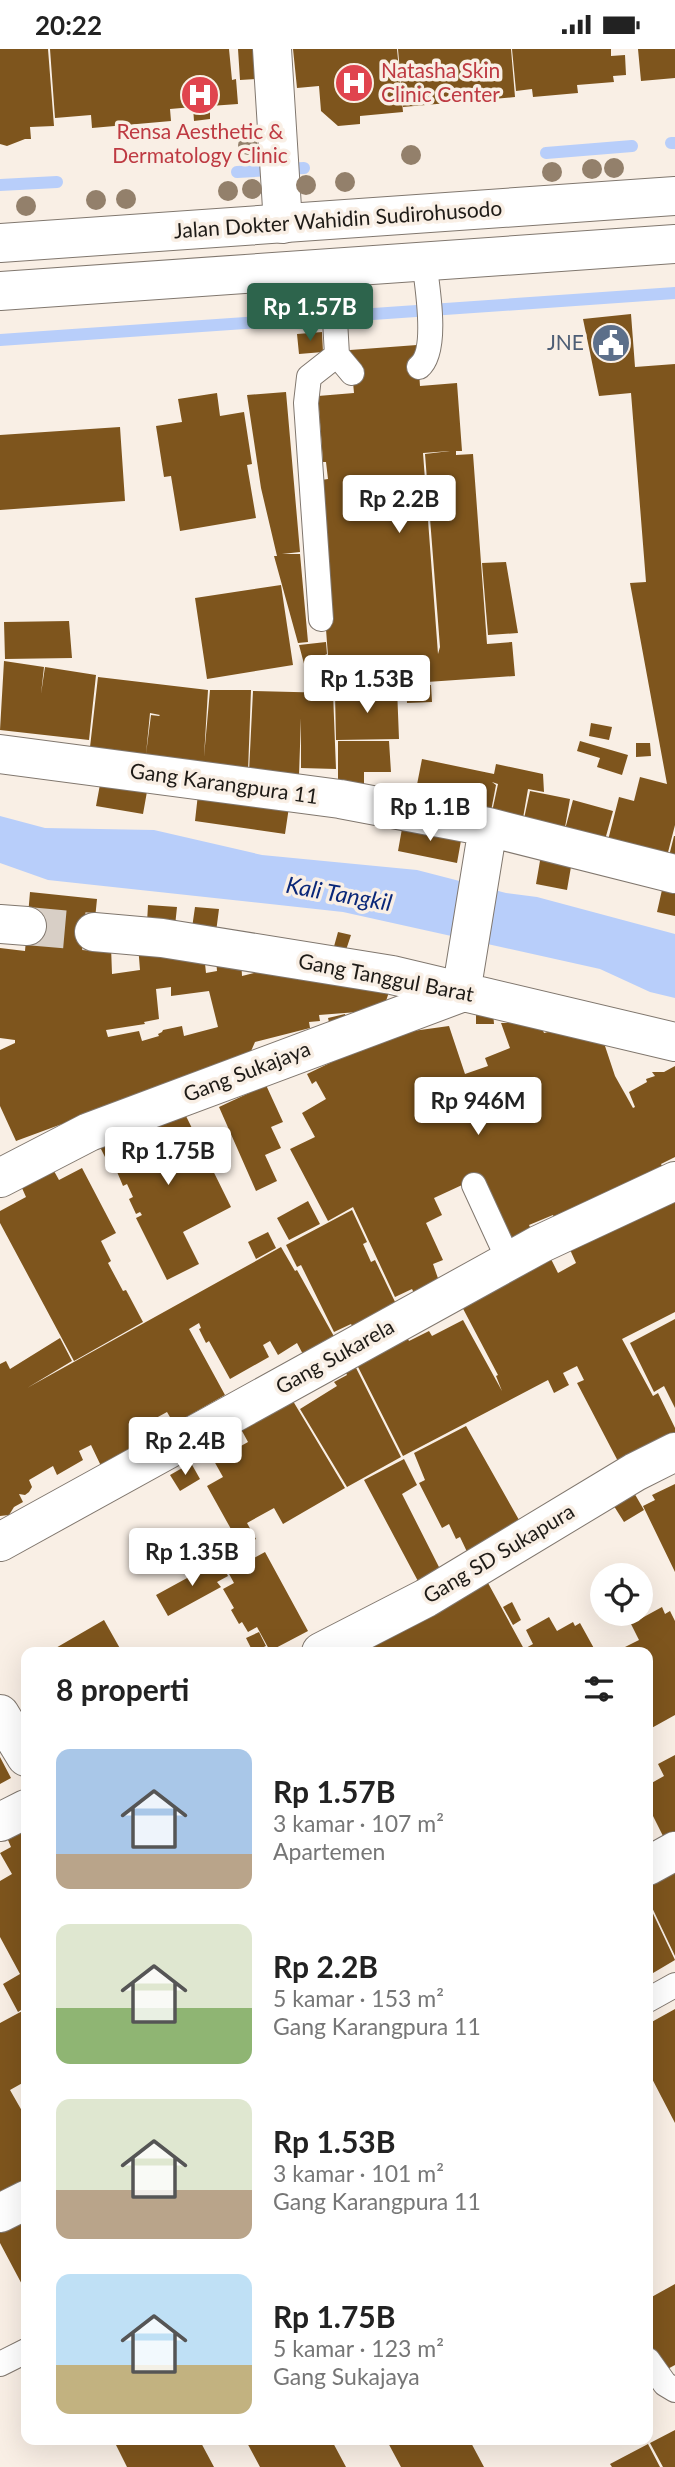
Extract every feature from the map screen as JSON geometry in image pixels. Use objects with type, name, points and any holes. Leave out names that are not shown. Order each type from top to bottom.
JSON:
[{"type":"street","points":[[272,49],[282,224]]},
{"type":"street","name":"Jalan Dokter Wahidin Sudirohusodo","points":[[0,243],[675,196]]},
{"type":"street","points":[[0,291],[675,244]]},
{"type":"street","name":"Gang Karangpura 11","points":[[0,754],[340,799],[486,837],[675,874]]},
{"type":"street","points":[[463,981],[486,837]]},
{"type":"street","name":"Gang Tanggul Barat","points":[[94,932],[162,938],[365,971],[463,981],[675,1042]]},
{"type":"street","name":"Gang Sukajaya","points":[[0,1178],[89,1132],[463,981]]},
{"type":"street","name":"Gang Sukarela","points":[[0,1542],[509,1261],[675,1181]]},
{"type":"street","name":"Gang SD Sukapura","points":[[331,1647],[426,1598],[635,1472],[675,1452]]},
{"type":"street","points":[[0,1714],[21,1749]]},
{"type":"street","points":[[0,1822],[21,1812]]},
{"type":"street","points":[[653,1863],[675,1851]]},
{"type":"street","points":[[0,2213],[21,2202]]},
{"type":"lane","points":[[419,367],[423,364],[429,348],[424,261]]},
{"type":"lane","points":[[321,619],[306,403],[309,377],[344,364],[334,318],[332,268]]},
{"type":"lane","points":[[474,1185],[509,1261]]},
{"type":"lane","points":[[653,1997],[675,1985]]},
{"type":"lane","points":[[0,2364],[21,2354]]},
{"type":"lane","points":[[653,2368],[659,2378],[675,2390]]},
{"type":"water","name":"Kali Tangkil","points":[[0,816],[45,828],[154,830],[262,855],[417,870],[506,893],[537,897],[675,934],[675,998],[650,992],[600,969],[343,912],[48,880],[0,863]]},
{"type":"building","points":[[0,49],[48,49],[54,126],[30,127],[31,139],[7,146],[0,144]]},
{"type":"building","points":[[50,49],[229,49],[238,104],[210,106],[210,119],[194,121],[193,107],[170,109],[171,121],[92,128],[91,115],[55,118]]},
{"type":"building","points":[[238,49],[254,49],[256,79],[240,80]]},
{"type":"building","points":[[293,49],[397,49],[403,112],[360,116],[360,124],[338,126],[321,111],[319,86],[297,88]]},
{"type":"building","points":[[398,49],[511,49],[515,97],[403,107]]},
{"type":"building","points":[[512,49],[611,49],[611,56],[625,55],[626,75],[613,76],[614,82],[577,85],[578,93],[533,97],[532,89],[516,91]]},
{"type":"building","points":[[638,49],[675,49],[675,78],[641,81]]},
{"type":"building","points":[[631,314],[635,367],[675,364],[675,825],[665,864],[606,848],[619,797],[634,801],[640,777],[667,784],[630,583],[646,582],[631,393],[599,396],[583,319]]},
{"type":"building","points":[[322,332],[323,352],[299,354],[297,334]]},
{"type":"building","points":[[417,345],[420,386],[457,383],[462,451],[456,451],[456,455],[473,454],[487,644],[512,642],[515,676],[311,690],[299,645],[326,642],[327,654],[323,656],[328,656],[315,481],[328,479],[326,462],[323,462],[318,396],[354,393],[350,350]],"holes":[[[450,451],[425,454],[440,647],[438,654],[423,453]]]},
{"type":"building","points":[[286,392],[300,552],[282,554],[300,554],[308,642],[298,643],[274,556],[277,556],[261,488],[247,395]]},
{"type":"building","points":[[217,393],[220,416],[244,412],[252,464],[247,465],[256,518],[180,531],[171,476],[164,477],[156,426],[182,422],[178,399]]},
{"type":"building","points":[[120,427],[125,501],[0,510],[0,435]]},
{"type":"building","points":[[506,562],[518,633],[488,635],[482,563]]},
{"type":"building","points":[[281,585],[293,665],[207,679],[195,598]]},
{"type":"building","points":[[69,621],[72,658],[5,659],[4,622]]},
{"type":"building","points":[[4,661],[44,667],[41,694],[45,667],[96,675],[89,740],[0,730]]},
{"type":"building","points":[[98,677],[208,690],[204,757],[210,690],[251,690],[248,772],[89,756]],"holes":[[[150,713],[160,715],[151,715],[146,754]]]},
{"type":"building","points":[[431,685],[432,702],[407,703],[406,686]]},
{"type":"building","points":[[397,688],[399,739],[336,740],[335,693]]},
{"type":"building","points":[[253,691],[333,693],[336,769],[301,768],[301,718],[299,775],[249,772]]},
{"type":"building","points":[[591,723],[612,727],[609,740],[589,736]]},
{"type":"building","points":[[338,741],[389,741],[391,772],[364,772],[364,786],[338,786]]},
{"type":"building","points":[[580,741],[628,755],[622,775],[597,767],[600,758],[577,751]]},
{"type":"building","points":[[636,743],[650,743],[651,756],[636,757]]},
{"type":"building","points":[[422,759],[494,774],[496,764],[543,774],[544,792],[528,789],[523,818],[492,812],[498,784],[492,782],[496,785],[490,816],[414,800]]},
{"type":"building","points":[[101,779],[148,786],[143,814],[96,806]]},
{"type":"building","points":[[530,791],[570,799],[564,833],[573,800],[613,811],[603,847],[522,828]]},
{"type":"building","points":[[198,794],[289,807],[285,834],[195,821]]},
{"type":"building","points":[[403,823],[462,835],[457,863],[398,851]]},
{"type":"building","points":[[675,836],[675,866],[667,864]]},
{"type":"building","points":[[541,855],[572,861],[567,890],[536,884]]},
{"type":"building","points":[[664,881],[675,884],[675,916],[657,912]]},
{"type":"building","points":[[30,892],[97,899],[93,939],[111,946],[112,974],[140,970],[138,945],[204,954],[206,973],[217,971],[216,958],[241,958],[242,976],[254,973],[255,961],[392,983],[383,1010],[319,1015],[320,1021],[309,1022],[310,1028],[255,1042],[248,1058],[65,1131],[62,1124],[16,1141],[0,1106],[0,1050],[15,1043],[15,1040],[0,1038],[0,948],[25,951]],"holes":[[[171,987],[171,996],[209,991],[218,1027],[184,1036],[182,1026],[163,1030],[159,1036],[142,1041],[139,1031],[108,1037],[106,1030],[159,1019],[156,989]]]},
{"type":"building","points":[[148,905],[177,907],[175,926],[147,923]]},
{"type":"building","points":[[195,907],[219,909],[216,932],[192,928]]},
{"type":"building","points":[[338,932],[351,935],[345,953],[333,950]]},
{"type":"building","points":[[493,1011],[494,1024],[476,1024],[476,1012]]},
{"type":"building","points":[[345,1014],[349,1031],[332,1035],[328,1018]]},
{"type":"building","points":[[501,1023],[540,1023],[544,1033],[567,1027],[599,1028],[615,1076],[633,1108],[635,1107],[629,1092],[647,1082],[646,1079],[655,1076],[652,1072],[664,1072],[675,1066],[675,1157],[661,1164],[665,1172],[556,1223],[553,1215],[529,1225],[533,1234],[506,1246],[475,1179],[434,1198],[442,1215],[426,1223],[443,1260],[433,1264],[440,1284],[415,1295],[412,1289],[395,1297],[353,1207],[328,1221],[290,1149],[315,1137],[302,1113],[326,1099],[316,1081],[312,1084],[307,1074],[413,1031],[449,1026],[465,1074],[488,1066],[485,1058],[510,1048]]},
{"type":"building","points":[[266,1085],[283,1122],[271,1127],[281,1148],[265,1155],[277,1181],[256,1191],[219,1107]]},
{"type":"building","points":[[183,1110],[231,1207],[183,1232],[199,1264],[167,1280],[136,1218],[142,1215],[140,1212],[136,1214],[129,1199],[133,1197],[127,1184],[123,1186],[115,1167],[111,1169],[100,1147]]},
{"type":"building","points":[[82,1168],[116,1233],[101,1241],[111,1261],[108,1263],[143,1322],[74,1361],[0,1223],[0,1211],[26,1197],[22,1188],[54,1171],[59,1180]]},
{"type":"building","points":[[675,1194],[675,1312],[622,1339],[653,1396],[658,1393],[675,1428],[675,1441],[621,1467],[577,1383],[584,1380],[577,1366],[563,1373],[569,1385],[554,1393],[548,1380],[403,1456],[353,1357],[404,1331],[409,1341],[429,1331],[432,1336],[463,1320],[502,1391],[496,1376],[498,1375],[459,1301],[551,1259],[558,1273],[576,1263],[567,1243]]},
{"type":"building","points":[[308,1201],[320,1224],[289,1240],[277,1218]]},
{"type":"building","points":[[352,1210],[367,1242],[363,1244],[371,1262],[375,1260],[397,1306],[354,1329],[351,1324],[334,1332],[301,1265],[297,1267],[286,1245]]},
{"type":"building","points":[[268,1232],[276,1248],[256,1259],[248,1242]]},
{"type":"building","points":[[281,1247],[336,1340],[305,1358],[297,1343],[278,1355],[270,1341],[263,1345],[269,1357],[230,1379],[209,1341],[206,1343],[199,1323],[189,1329],[225,1395],[174,1424],[167,1412],[147,1423],[150,1427],[131,1437],[138,1451],[102,1468],[91,1445],[79,1451],[83,1460],[57,1475],[53,1466],[29,1480],[32,1487],[29,1492],[25,1495],[19,1494],[23,1502],[14,1507],[9,1515],[0,1516],[0,1364],[6,1361],[10,1369],[60,1338],[72,1361],[27,1388]]},
{"type":"building","points":[[675,1319],[675,1408],[664,1386],[654,1392],[630,1343]]},
{"type":"building","points":[[350,1356],[401,1457],[347,1487],[300,1409],[337,1386],[334,1382],[347,1375],[340,1361]]},
{"type":"building","points":[[287,1391],[345,1488],[283,1524],[274,1508],[247,1523],[256,1539],[241,1547],[207,1486],[223,1477],[214,1461],[248,1442],[236,1420]]},
{"type":"building","points":[[466,1426],[523,1527],[469,1556],[460,1537],[456,1539],[449,1524],[442,1528],[419,1483],[425,1480],[414,1453]]},
{"type":"building","points":[[404,1459],[417,1485],[402,1494],[441,1571],[419,1583],[364,1480]]},
{"type":"building","points":[[191,1463],[200,1479],[180,1491],[170,1475]]},
{"type":"building","points":[[675,1484],[675,1572],[643,1506],[655,1500],[652,1495]]},
{"type":"building","points":[[633,1491],[644,1510],[624,1522],[612,1503]]},
{"type":"building","points":[[265,1552],[308,1631],[278,1647],[268,1647],[257,1627],[248,1632],[242,1622],[239,1624],[231,1610],[234,1608],[223,1589],[234,1583],[228,1572]]},
{"type":"building","points":[[220,1560],[228,1576],[217,1582],[221,1587],[168,1616],[156,1595]]},
{"type":"building","points":[[488,1583],[523,1647],[365,1647]]},
{"type":"building","points":[[512,1602],[521,1620],[513,1625],[503,1607]]},
{"type":"building","points":[[662,1607],[665,1614],[670,1611],[675,1621],[675,1715],[653,1727],[653,1647],[625,1647],[639,1640],[632,1626],[653,1626],[653,1612]]},
{"type":"building","points":[[549,1617],[557,1631],[573,1622],[575,1626],[580,1623],[593,1647],[528,1647],[533,1644],[526,1630]]},
{"type":"building","points":[[104,1620],[119,1647],[57,1647]]},
{"type":"building","points":[[259,1632],[266,1646],[250,1647],[246,1638]]},
{"type":"building","points":[[675,1755],[675,1835],[665,1840],[653,1816],[653,1782],[664,1776],[658,1764]]},
{"type":"building","points":[[0,1757],[11,1778],[0,1784]]},
{"type":"building","points":[[21,1833],[21,2010],[18,2012],[3,1984],[20,1974],[0,1937],[0,1881],[12,1874],[0,1853],[11,1847],[8,1840]]},
{"type":"building","points":[[675,1860],[675,1956],[653,1910],[653,1873]]},
{"type":"building","points":[[653,1914],[675,1960],[653,1973]]},
{"type":"building","points":[[675,2009],[675,2123],[653,2081],[653,2021]]},
{"type":"building","points":[[21,2012],[21,2084],[10,2090],[21,2109],[21,2192],[0,2203],[0,2023]]},
{"type":"building","points":[[21,2220],[21,2283],[0,2243],[0,2231]]},
{"type":"building","points":[[675,2284],[675,2365],[662,2372],[653,2354],[653,2296]]},
{"type":"building","points":[[675,2430],[675,2467],[663,2467],[651,2445]]},
{"type":"building","points":[[116,2445],[202,2445],[214,2467],[127,2467]]},
{"type":"building","points":[[248,2445],[334,2445],[346,2467],[260,2467]]},
{"type":"building","points":[[389,2445],[472,2445],[484,2467],[401,2467]]},
{"type":"building","points":[[649,2445],[660,2467],[612,2467],[610,2464]]},
{"type":"waterway","points":[[546,153],[632,146]]},
{"type":"waterway","points":[[237,172],[304,168]]},
{"type":"waterway","points":[[0,185],[57,182]]},
{"type":"waterway","points":[[0,340],[675,293]]},
{"type":"tunnel","points":[[27,926],[94,932]]},
{"type":"place","name":"Natasha Skin Clinic Center","points":[[354,83]]},
{"type":"place","name":"Rensa Aesthetic & Dermatology Clinic","points":[[200,95]]},
{"type":"place","name":"JNE","points":[[611,343]]}]
